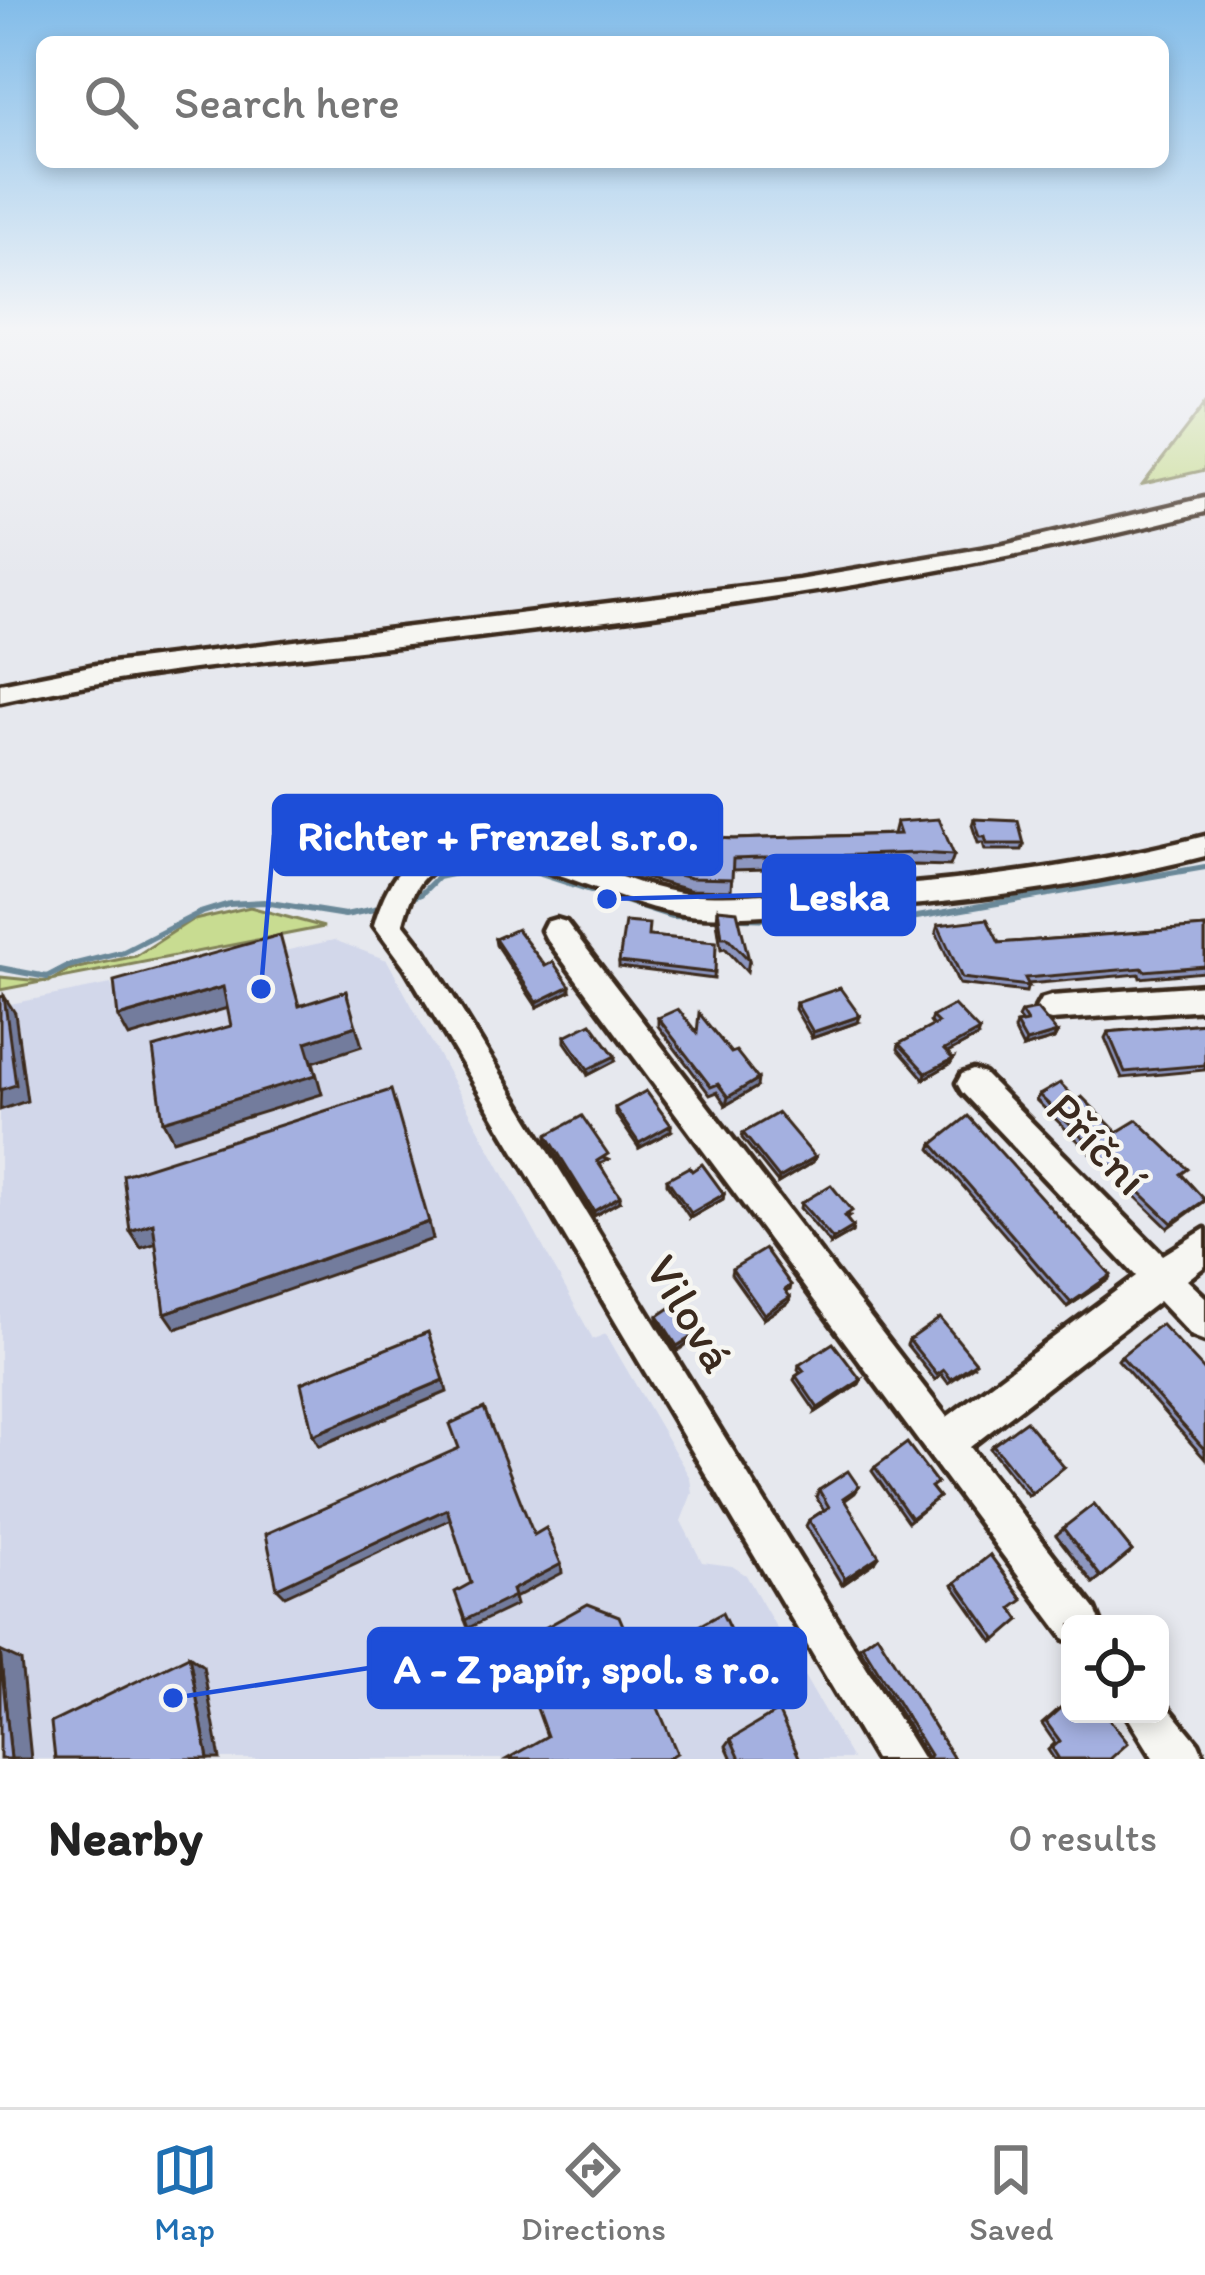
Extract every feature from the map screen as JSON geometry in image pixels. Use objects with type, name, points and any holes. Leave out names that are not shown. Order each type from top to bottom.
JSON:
[{"type":"main road","points":[[0,693],[177,665],[600,615],[940,565],[1205,505]]},
{"type":"street","name":"Vilová","points":[[900,1759],[390,921],[399,883],[411,871],[446,856],[478,850],[514,852],[607,884],[691,904],[904,897],[1129,868],[1205,846]]},
{"type":"street","points":[[556,930],[1073,1615]]},
{"type":"street","points":[[1051,1008],[1205,997]]},
{"type":"street","name":"Příční","points":[[973,1083],[1205,1323]]},
{"type":"street","points":[[943,1444],[1205,1245]]},
{"type":"street","points":[[1155,1723],[1182,1759]]},
{"type":"shaded area","points":[[334,940],[387,960],[593,1339],[606,1334],[690,1478],[692,1493],[681,1521],[702,1562],[732,1566],[746,1575],[852,1759],[0,1759],[0,1006],[111,984],[113,989]]},
{"type":"green space","points":[[1198,413],[1205,413],[1205,470],[1143,484]]},
{"type":"green space","points":[[250,907],[324,927],[52,980],[68,970],[136,956],[190,921]]},
{"type":"green space","points":[[0,977],[44,981],[0,990]]},
{"type":"building","points":[[628,814],[672,825],[687,836],[733,839],[900,834],[896,822],[939,819],[954,855],[733,859],[732,879],[690,878],[615,858],[623,841],[615,839]]},
{"type":"building","points":[[974,819],[1018,821],[1024,844],[987,844]]},
{"type":"building","points":[[718,909],[737,911],[749,960],[722,937]]},
{"type":"building","points":[[987,919],[999,943],[1205,927],[1205,966],[1025,978],[1029,986],[962,978],[938,925]]},
{"type":"building","points":[[625,922],[649,924],[648,936],[716,942],[715,973],[619,962]]},
{"type":"building","points":[[517,929],[545,966],[553,962],[570,986],[537,1002],[495,939]]},
{"type":"building","points":[[280,935],[299,1006],[346,991],[356,1026],[306,1042],[316,1075],[163,1121],[153,1048],[231,1026],[223,987],[118,1017],[114,981]]},
{"type":"building","points":[[840,988],[860,1016],[813,1032],[796,1003]]},
{"type":"building","points":[[4,996],[16,1085],[0,1090],[0,997]]},
{"type":"building","points":[[954,1005],[979,1031],[944,1050],[953,1059],[926,1073],[899,1044],[938,1023],[932,1017]]},
{"type":"building","points":[[678,1009],[697,1033],[699,1013],[758,1079],[728,1097],[718,1084],[711,1087],[658,1018]]},
{"type":"building","points":[[1037,1009],[1057,1033],[1026,1042],[1016,1024],[1027,1022],[1021,1012]]},
{"type":"building","points":[[591,1023],[615,1056],[588,1069],[565,1036]]},
{"type":"building","points":[[1205,1023],[1205,1065],[1125,1072],[1108,1032]]},
{"type":"building","points":[[1060,1083],[1077,1100],[1082,1097],[1117,1132],[1137,1120],[1188,1169],[1181,1174],[1205,1200],[1172,1223],[1039,1095]]},
{"type":"building","points":[[391,1090],[429,1222],[165,1313],[153,1223],[130,1231],[123,1175]]},
{"type":"building","points":[[646,1091],[671,1125],[639,1143],[615,1108]]},
{"type":"building","points":[[778,1113],[815,1157],[779,1178],[743,1133]]},
{"type":"building","points":[[582,1116],[608,1154],[597,1161],[620,1196],[594,1211],[547,1135]]},
{"type":"building","points":[[968,1116],[1111,1275],[1071,1303],[933,1144]]},
{"type":"building","points":[[702,1164],[724,1194],[691,1213],[667,1179]]},
{"type":"building","points":[[831,1185],[852,1211],[844,1216],[853,1227],[833,1239],[801,1203]]},
{"type":"building","points":[[765,1249],[791,1285],[785,1290],[790,1297],[764,1314],[732,1269]]},
{"type":"building","points":[[673,1306],[693,1336],[677,1346],[658,1316]]},
{"type":"building","points":[[940,1318],[976,1362],[951,1379],[944,1370],[937,1375],[909,1340]]},
{"type":"building","points":[[1161,1324],[1205,1371],[1205,1450],[1121,1356]]},
{"type":"building","points":[[428,1332],[444,1380],[313,1435],[301,1383]]},
{"type":"building","points":[[833,1343],[861,1380],[818,1408],[796,1376],[804,1371],[799,1365]]},
{"type":"building","points":[[484,1408],[534,1535],[546,1528],[561,1564],[512,1590],[514,1596],[465,1620],[455,1592],[471,1583],[447,1509],[277,1588],[266,1534],[459,1448],[450,1424]]},
{"type":"building","points":[[1026,1421],[1064,1467],[1032,1493],[993,1445]]},
{"type":"building","points":[[907,1443],[937,1483],[931,1487],[939,1497],[911,1518],[875,1467]]},
{"type":"building","points":[[848,1471],[859,1487],[843,1498],[879,1556],[845,1579],[809,1520],[829,1507],[819,1490]]},
{"type":"building","points":[[1094,1504],[1132,1551],[1101,1577],[1063,1528]]},
{"type":"building","points":[[990,1555],[1023,1600],[1012,1608],[1020,1620],[997,1640],[956,1582]]},
{"type":"building","points":[[588,1604],[619,1616],[677,1753],[667,1759],[507,1759],[547,1736],[514,1645]]},
{"type":"building","points":[[722,1613],[752,1676],[721,1695],[701,1652],[684,1661],[675,1639]]},
{"type":"building","points":[[877,1634],[954,1759],[927,1759],[930,1755],[862,1645]]},
{"type":"building","points":[[0,1651],[11,1759],[0,1759]]},
{"type":"building","points":[[189,1656],[208,1759],[55,1759],[51,1723]]},
{"type":"building","points":[[1061,1708],[1061,1723],[1112,1723],[1128,1743],[1110,1759],[1059,1759],[1052,1748],[1060,1741],[1046,1722]]},
{"type":"building","points":[[778,1711],[800,1759],[740,1759],[731,1739]]},
{"type":"waterway","points":[[408,899],[421,894],[438,877],[491,865],[522,868],[671,916],[888,922],[1205,867]]},
{"type":"waterway","points":[[0,968],[47,977],[68,966],[124,952],[200,913],[229,904],[264,902],[345,915],[384,907]]},
{"type":"place","name":"Leska","points":[[607,899]]},
{"type":"place","name":"Richter + Frenzel s.r.o.","points":[[261,989]]},
{"type":"place","name":"A - Z papír, spol. s r.o.","points":[[173,1698]]}]
